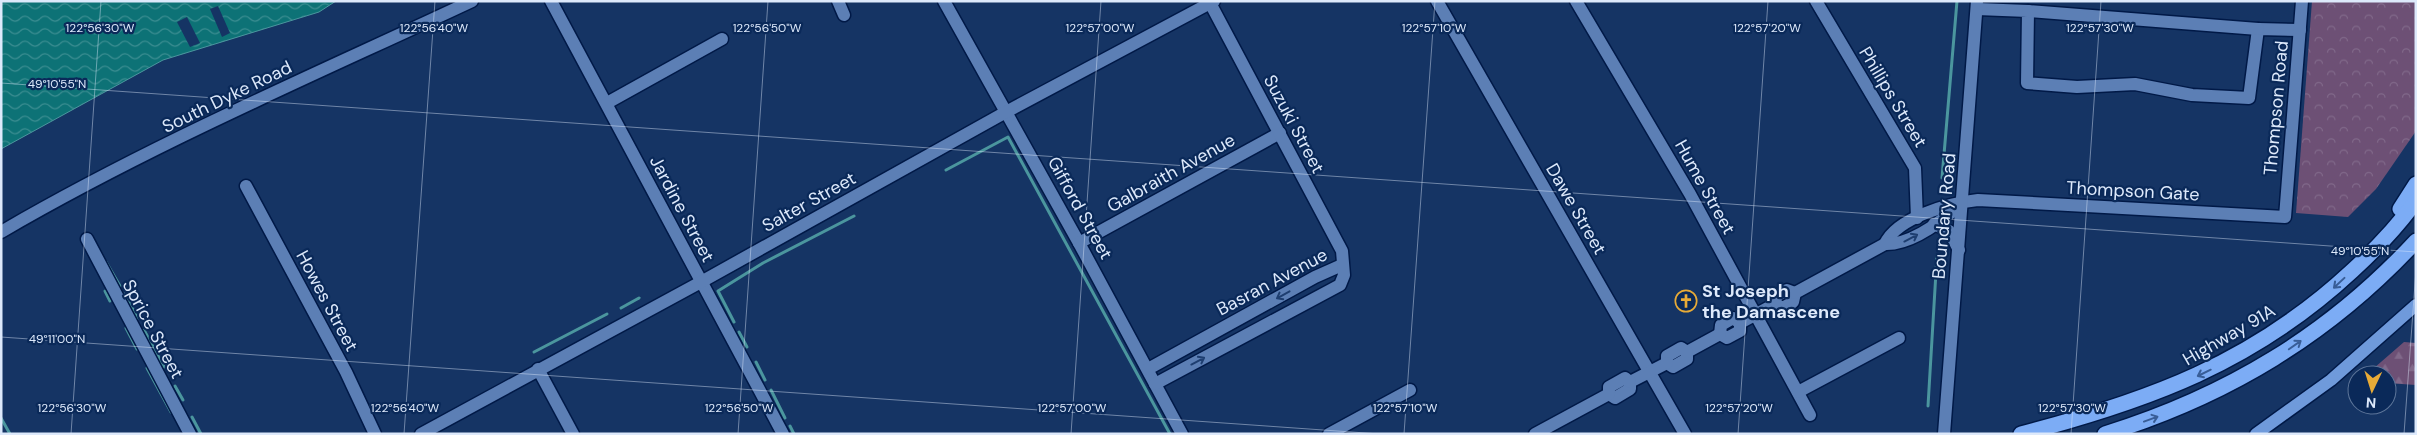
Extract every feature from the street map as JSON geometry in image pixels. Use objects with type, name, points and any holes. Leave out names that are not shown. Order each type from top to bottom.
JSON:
[{"type":"highway","points":[[2374,250],[2416,184]]},
{"type":"highway","name":"Highway 91A","points":[[2021,434],[2126,404],[2178,385],[2232,359],[2311,307],[2374,250],[2416,201]]},
{"type":"highway","points":[[2105,434],[2179,409],[2222,389],[2270,363],[2331,320],[2384,274],[2416,240]]},
{"type":"main road","points":[[2256,434],[2330,380],[2416,305]]},
{"type":"street","name":"South Dyke Road","points":[[1,232],[64,195],[248,105],[472,1]]},
{"type":"street","name":"Jardine Street","points":[[551,1],[783,434]]},
{"type":"street","points":[[838,1],[844,14]]},
{"type":"street","name":"Gifford Street","points":[[944,1],[1080,243],[1182,434]]},
{"type":"street","name":"Dawe Street","points":[[1437,1],[1685,434]]},
{"type":"street","name":"Hume Street","points":[[1576,1],[1690,194],[1810,415]]},
{"type":"street","name":"Phillips Street","points":[[1816,1],[1915,168],[1916,218]]},
{"type":"street","name":"Thompson Road","points":[[2285,217],[2302,1]]},
{"type":"street","name":"Salter Street","points":[[421,434],[701,282],[1006,112],[1211,2]]},
{"type":"street","name":"Suzuki Street","points":[[1211,2],[1342,251],[1342,265]]},
{"type":"street","points":[[1977,5],[2028,11],[2258,29],[2300,30]]},
{"type":"street","name":"Boundary Road","points":[[1944,434],[1977,5]]},
{"type":"street","points":[[2028,11],[2027,83],[2076,87],[2135,84],[2155,86],[2192,95],[2249,98],[2258,29]]},
{"type":"street","points":[[607,103],[722,39]]},
{"type":"street","name":"Galbraith Avenue","points":[[1080,243],[1280,133]]},
{"type":"street","name":"Howes Street","points":[[246,186],[346,372],[375,434]]},
{"type":"street","name":"Thompson Gate","points":[[1886,244],[1890,234],[1916,218],[1963,202],[1978,200],[2285,217]]},
{"type":"street","points":[[1535,434],[1609,394],[1609,387],[1625,378],[1630,382],[1667,363],[1667,356],[1681,348],[1688,352],[1720,334],[1721,325],[1733,318],[1740,323],[1775,304],[1776,296],[1787,290],[1795,293],[1886,244],[1898,244],[1946,218],[1963,202]]},
{"type":"street","points":[[1934,224],[1949,231],[1959,250]]},
{"type":"street","name":"Sprice Street","points":[[87,240],[190,434]]},
{"type":"street","name":"Basran Avenue","points":[[1148,368],[1315,277],[1342,265],[1344,275],[1340,285],[1155,384]]},
{"type":"street","points":[[1798,392],[1899,338]]},
{"type":"street","points":[[538,369],[573,434]]},
{"type":"street","points":[[1329,434],[1410,390]]},
{"type":"green space","points":[[2312,1],[2416,1],[2416,131],[2376,189],[2348,217],[2296,213]]},
{"type":"green space","points":[[2404,342],[2416,343],[2416,385],[2397,384],[2397,365],[2378,365]]},
{"type":"water","points":[[1,1],[336,1],[319,12],[163,60],[1,149]]},
{"type":"pier","points":[[218,6],[230,33],[222,37],[210,9]]},
{"type":"pier","points":[[187,17],[200,43],[190,47],[177,22]]},
{"type":"waterway","points":[[1942,178],[1957,1]]},
{"type":"waterway","points":[[946,170],[1008,137],[1170,434]]},
{"type":"waterway","points":[[734,322],[718,291],[763,263],[854,216]]},
{"type":"waterway","points":[[1928,406],[1937,255]]},
{"type":"waterway","points":[[106,262],[120,286]]},
{"type":"waterway","points":[[105,291],[110,301]]},
{"type":"waterway","points":[[124,294],[138,318]]},
{"type":"waterway","points":[[621,308],[639,298]]},
{"type":"waterway","points":[[534,352],[607,314]]},
{"type":"waterway","points":[[126,328],[137,349]]},
{"type":"waterway","points":[[144,330],[164,367]]},
{"type":"waterway","points":[[739,332],[747,347]]},
{"type":"waterway","points":[[756,362],[765,380]]},
{"type":"waterway","points":[[147,368],[171,412]]},
{"type":"waterway","points":[[175,386],[183,400]]},
{"type":"waterway","points":[[771,390],[785,418]]},
{"type":"waterway","points":[[192,417],[201,434]]},
{"type":"waterway","points":[[1,418],[10,434]]},
{"type":"waterway","points":[[790,426],[794,434]]},
{"type":"place","name":"St Joseph the Damascene","points":[[1686,301]]}]
